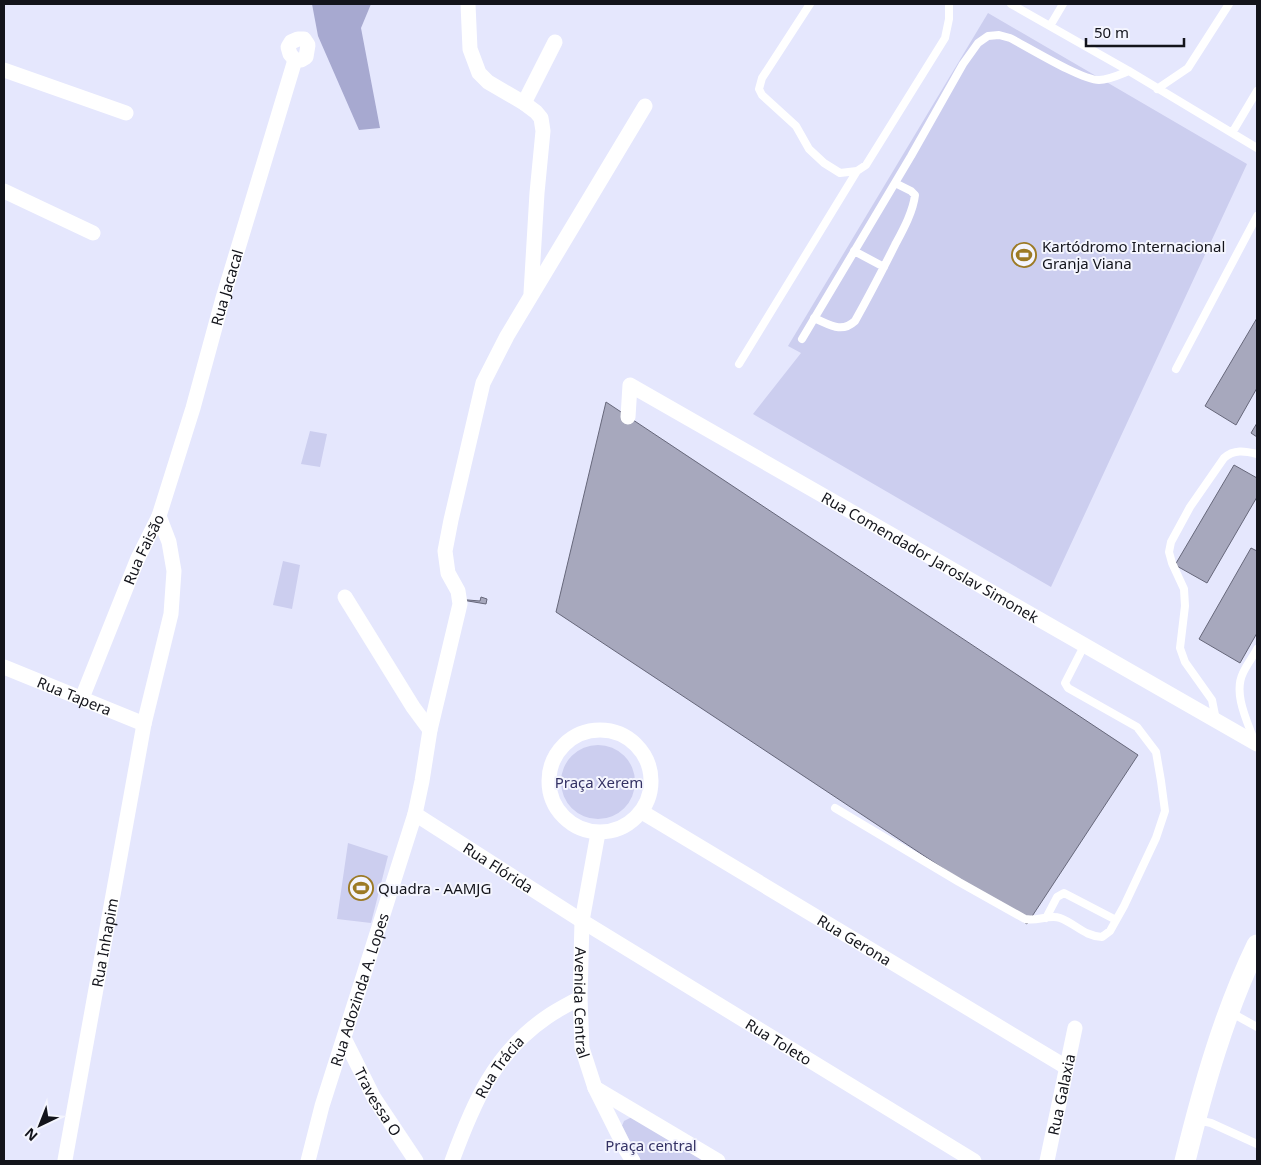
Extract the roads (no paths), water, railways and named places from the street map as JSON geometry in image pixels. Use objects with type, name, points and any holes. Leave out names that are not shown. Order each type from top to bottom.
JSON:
[{"type":"street","points":[[468,4],[470,49],[479,73],[488,82],[524,103],[541,118],[543,131],[536,193],[531,295]]},
{"type":"street","points":[[524,103],[555,42]]},
{"type":"street","name":"Rua Jacacal","points":[[159,516],[193,408],[222,298],[295,60]]},
{"type":"street","points":[[4,70],[126,113]]},
{"type":"street","name":"Rua Adozinda A. Lopes","points":[[308,1161],[322,1106],[345,1040],[363,973],[415,814],[430,730],[460,604],[458,591],[448,573],[445,551],[483,383],[531,295],[646,106]]},
{"type":"street","points":[[4,192],[93,233]]},
{"type":"street","name":"Rua Comendador Jaroslav Simonek","points":[[628,417],[630,385],[1085,644],[1256,744]]},
{"type":"street","name":"Rua Faisão","points":[[82,698],[138,558],[159,516]]},
{"type":"street","name":"Rua Faisão","points":[[144,724],[171,614],[174,592],[174,571],[169,542],[159,516]]},
{"type":"street","points":[[345,596],[413,707],[430,730]]},
{"type":"street","name":"Rua Tapera","points":[[4,667],[144,724]]},
{"type":"street","name":"Rua Inhapim","points":[[64,1160],[144,724]]},
{"type":"street","points":[[593,730],[610,731],[626,737],[639,748],[648,762],[652,779],[650,796],[642,812],[630,824],[615,831],[598,833],[582,830],[567,821],[556,808],[549,792],[548,775],[553,759],[563,745],[577,735],[593,730]]},
{"type":"street","name":"Rua Gerona","points":[[642,812],[1066,1067]]},
{"type":"street","name":"Rua Flórida","points":[[415,814],[582,921]]},
{"type":"street","name":"Avenida Central","points":[[598,833],[582,921],[580,998],[582,1048],[595,1088],[633,1161]]},
{"type":"street","name":"Rua Toleto","points":[[582,921],[974,1161]]},
{"type":"street","points":[[1185,1161],[1195,1119],[1229,1012],[1257,945]]},
{"type":"street","name":"Rua Trácia","points":[[452,1161],[467,1120],[487,1080],[501,1058],[532,1027],[580,998]]},
{"type":"street","name":"Rua Galaxia","points":[[1047,1161],[1074,1028]]},
{"type":"street","name":"Travessa O","points":[[345,1040],[374,1098],[416,1161]]},
{"type":"street","points":[[595,1088],[718,1161]]},
{"type":"lane","points":[[810,4],[762,78],[759,89],[762,95],[796,126],[809,149],[824,163],[840,173],[857,171]]},
{"type":"lane","points":[[738,364],[857,171],[866,165],[945,38],[949,19],[949,4]]},
{"type":"lane","points":[[1011,4],[1129,71],[1257,148]]},
{"type":"lane","points":[[1050,26],[1063,4]]},
{"type":"lane","points":[[1157,88],[1188,68],[1229,4]]},
{"type":"lane","points":[[802,339],[841,276],[963,64],[978,44],[988,36],[999,35],[1010,38],[1080,75],[1097,80],[1108,80],[1129,71]]},
{"type":"lane","points":[[1232,133],[1257,91]]},
{"type":"lane","points":[[814,318],[832,326],[848,326],[854,320],[884,267],[914,202],[914,195],[895,182]]},
{"type":"lane","points":[[1176,369],[1257,216]]},
{"type":"lane","points":[[854,251],[884,267]]},
{"type":"lane","points":[[1216,720],[1212,700],[1185,662],[1180,648],[1185,606],[1184,589],[1172,563],[1170,552],[1172,542],[1190,507],[1224,458],[1230,453],[1247,452],[1257,454]]},
{"type":"lane","points":[[835,808],[950,877],[1025,919],[1032,921],[1053,916],[1091,936],[1102,937],[1110,930],[1124,906],[1156,838],[1165,810],[1156,752],[1138,727],[1068,688],[1064,683],[1085,644]]},
{"type":"lane","points":[[1256,744],[1245,717],[1239,687],[1242,673],[1257,649]]},
{"type":"lane","points":[[1046,918],[1057,897],[1064,893],[1116,920]]},
{"type":"lane","points":[[1229,1012],[1257,1027]]},
{"type":"lane","points":[[1195,1119],[1212,1123],[1257,1144]]},
{"type":"place","name":"Kartódromo Internacional Granja Viana","points":[[1024,255]]},
{"type":"place","name":"Quadra - AAMJG","points":[[361,888]]},
{"type":"park label","name":"Praça Xerem","points":[[599,782]]},
{"type":"park label","name":"Praça central","points":[[651,1145]]}]
